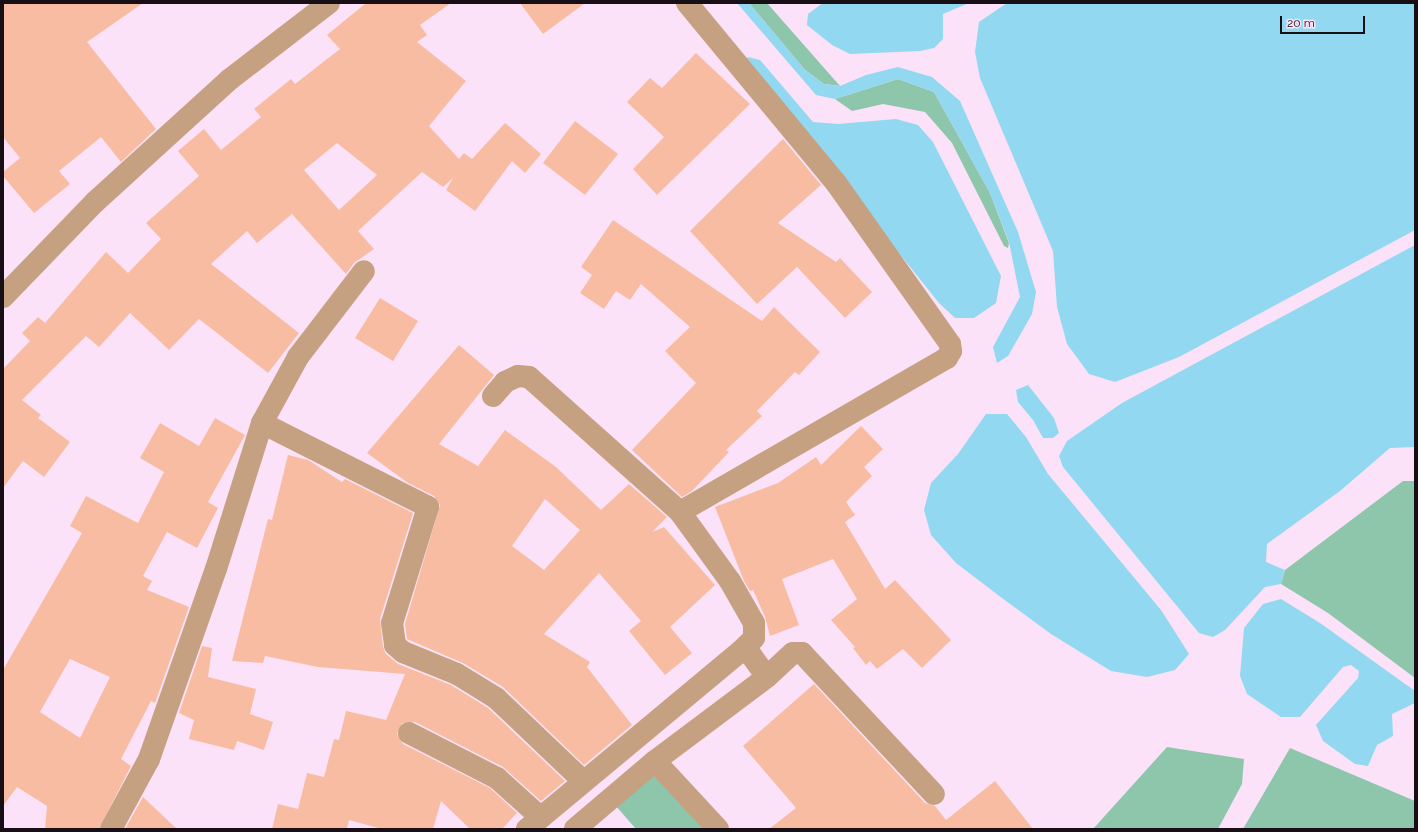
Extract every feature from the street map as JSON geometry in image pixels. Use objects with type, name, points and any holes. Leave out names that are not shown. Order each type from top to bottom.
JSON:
[{"type":"street","points":[[3,297],[95,202],[229,80],[329,3]]},
{"type":"street","points":[[680,512],[947,358],[951,351],[950,344],[836,183],[687,3]]},
{"type":"street","points":[[111,829],[149,759],[216,569],[262,423],[298,357],[364,271]]},
{"type":"street","points":[[409,733],[497,778],[533,823],[582,780],[746,652],[754,638],[754,624],[730,581],[680,512],[530,378],[518,376],[505,382],[493,396]]},
{"type":"street","points":[[262,423],[428,507],[392,624],[395,644],[403,652],[457,674],[496,698],[582,780]]},
{"type":"street","points":[[746,652],[766,676]]},
{"type":"street","points":[[575,829],[655,761],[766,676],[793,652],[802,653],[934,794]]},
{"type":"street","points":[[655,761],[718,829]]},
{"type":"green space","points":[[749,3],[767,3],[840,86],[824,84],[805,70]]},
{"type":"green space","points":[[898,79],[934,92],[990,193],[1009,243],[1008,248],[1004,246],[952,143],[925,112],[883,104],[852,111],[835,99]]},
{"type":"green space","points":[[1403,481],[1415,481],[1415,678],[1328,613],[1281,584],[1285,570]]},
{"type":"green space","points":[[1167,747],[1244,759],[1242,784],[1218,829],[1093,829]]},
{"type":"green space","points":[[1290,748],[1415,801],[1415,829],[1243,829]]},
{"type":"green space","points":[[653,772],[710,829],[636,829],[615,805]]},
{"type":"water","points":[[737,3],[749,3],[805,70],[824,84],[840,86],[866,75],[898,67],[932,77],[960,101],[1018,232],[1036,292],[1032,314],[1008,356],[997,363],[993,347],[1020,297],[1009,242],[990,193],[934,92],[898,79],[835,99],[816,95]]},
{"type":"water","points":[[823,3],[969,3],[943,14],[943,39],[934,48],[920,51],[850,54],[832,45],[807,25],[808,14]]},
{"type":"water","points":[[1007,3],[1415,3],[1415,230],[1179,357],[1115,382],[1089,374],[1067,344],[1057,307],[1053,251],[980,78],[975,52],[979,22]]},
{"type":"water","points":[[748,57],[760,60],[813,122],[838,124],[896,119],[918,125],[933,142],[1001,276],[996,303],[974,318],[955,318],[939,303],[745,61]]},
{"type":"water","points":[[1415,245],[1415,447],[1390,448],[1340,491],[1267,544],[1266,562],[1285,570],[1281,584],[1265,587],[1225,630],[1213,637],[1199,633],[1063,467],[1059,456],[1067,441],[1122,403]]},
{"type":"water","points":[[1028,385],[1054,418],[1059,433],[1053,438],[1043,438],[1033,420],[1018,402],[1016,390]]},
{"type":"water","points":[[986,414],[1007,414],[1026,437],[1048,474],[1161,610],[1189,654],[1175,670],[1147,677],[1111,671],[1051,634],[1002,598],[956,563],[931,535],[924,510],[931,483],[958,454]]},
{"type":"water","points":[[1281,599],[1320,623],[1415,691],[1415,703],[1392,714],[1393,736],[1377,745],[1368,766],[1355,764],[1323,741],[1316,725],[1358,678],[1359,671],[1351,665],[1343,667],[1300,717],[1281,717],[1247,694],[1240,676],[1244,628],[1263,604]]},
{"type":"building","points":[[3,3],[143,3],[87,42],[156,129],[121,162],[101,137],[59,171],[70,184],[34,213],[3,176],[3,172],[20,158],[3,137]]},
{"type":"building","points":[[366,3],[451,3],[420,25],[427,35],[417,42],[466,81],[429,126],[459,159],[464,153],[472,159],[505,123],[541,154],[525,173],[512,161],[475,211],[446,190],[453,178],[443,187],[422,172],[358,231],[374,249],[354,263],[346,274],[292,214],[257,243],[247,231],[211,264],[299,333],[268,373],[199,319],[169,350],[130,313],[99,347],[86,336],[22,400],[41,415],[38,418],[70,442],[44,477],[23,461],[3,488],[3,369],[30,341],[22,333],[38,317],[45,323],[106,252],[128,273],[161,239],[146,223],[199,176],[178,151],[204,129],[221,150],[261,117],[254,109],[291,79],[295,84],[340,49],[327,35]],"holes":[[[337,143],[377,175],[339,210],[304,170]]]},
{"type":"building","points":[[520,3],[585,3],[543,34]]},
{"type":"building","points":[[696,53],[750,104],[657,195],[633,169],[664,137],[627,102],[650,78],[662,88]]},
{"type":"building","points":[[575,121],[618,154],[585,195],[543,163]]},
{"type":"building","points":[[783,139],[821,185],[778,223],[836,262],[840,258],[872,292],[845,318],[797,267],[757,304],[690,231]]},
{"type":"building","points":[[613,220],[762,321],[774,307],[820,352],[799,375],[795,372],[757,411],[762,416],[726,450],[729,452],[692,491],[682,497],[632,450],[696,383],[665,351],[690,327],[641,284],[630,300],[616,291],[604,309],[580,293],[592,275],[581,267]]},
{"type":"building","points":[[380,298],[418,321],[393,361],[355,338]]},
{"type":"building","points":[[459,345],[494,375],[439,444],[478,466],[505,430],[556,467],[601,510],[629,484],[667,517],[652,532],[664,527],[715,585],[670,627],[692,653],[665,675],[629,631],[641,621],[599,573],[544,634],[590,662],[587,667],[632,725],[584,765],[503,687],[463,663],[407,639],[405,624],[440,505],[434,496],[408,483],[367,453]],"holes":[[[545,499],[580,530],[544,570],[512,546]]]},
{"type":"building","points":[[215,418],[245,435],[208,502],[218,508],[197,548],[167,532],[143,576],[152,581],[147,590],[189,607],[155,703],[151,701],[121,759],[131,766],[99,829],[45,829],[47,806],[17,787],[3,806],[3,670],[82,533],[70,526],[86,496],[138,523],[164,472],[140,458],[160,423],[199,446]],"holes":[[[70,659],[110,677],[80,738],[40,712]]]},
{"type":"building","points":[[861,426],[883,449],[864,467],[872,476],[846,502],[855,515],[845,522],[885,589],[895,580],[951,640],[922,668],[903,649],[877,669],[870,661],[866,665],[853,648],[855,647],[831,620],[857,599],[833,559],[782,579],[799,625],[770,636],[765,617],[753,590],[750,591],[744,581],[715,507],[778,483],[816,457],[821,465]]},
{"type":"building","points":[[288,455],[308,460],[342,482],[345,479],[413,513],[380,619],[383,647],[386,654],[398,664],[451,685],[488,708],[565,781],[541,801],[503,767],[415,722],[402,723],[397,734],[403,744],[490,788],[517,813],[502,829],[470,829],[441,801],[433,829],[382,829],[349,820],[347,829],[272,829],[278,804],[298,809],[307,773],[324,777],[334,739],[339,740],[346,711],[386,720],[405,674],[318,667],[265,656],[263,663],[232,661],[268,519],[272,520]]},
{"type":"building","points":[[202,646],[212,648],[208,677],[256,689],[250,714],[273,722],[264,750],[237,741],[234,750],[189,739],[194,720],[179,713]]},
{"type":"building","points":[[814,684],[925,803],[935,806],[946,820],[995,781],[1033,829],[769,829],[796,808],[743,746]]},
{"type":"building","points":[[143,797],[177,829],[125,829]]}]
